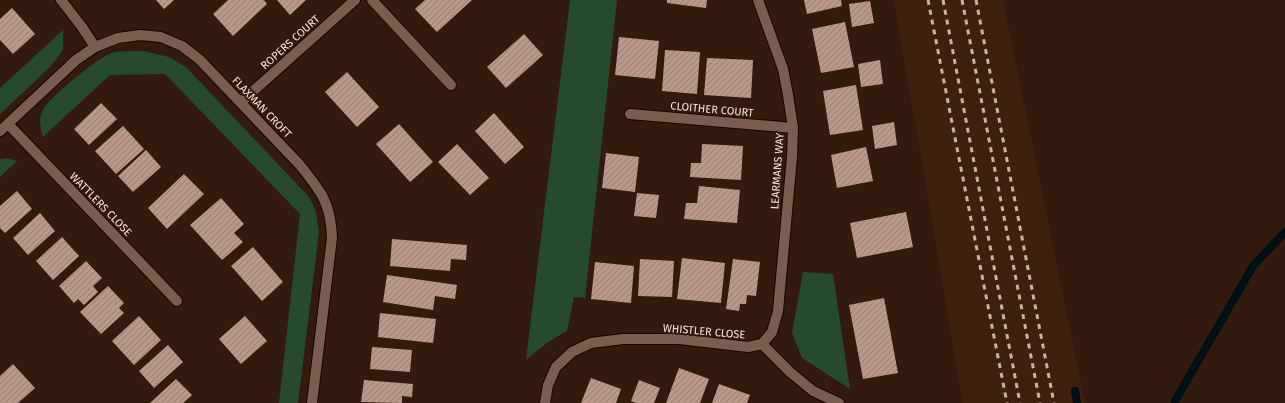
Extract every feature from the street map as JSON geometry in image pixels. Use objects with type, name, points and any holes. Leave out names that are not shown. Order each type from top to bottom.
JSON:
[{"type":"street","points":[[61,0],[95,46]]},
{"type":"street","name":"ROPERS COURT","points":[[241,102],[355,0]]},
{"type":"street","points":[[372,0],[451,85]]},
{"type":"street","name":"LEARMANS WAY","points":[[758,0],[783,69],[793,128],[792,157],[778,311],[772,332],[762,344]]},
{"type":"street","name":"FLAXMAN CROFT","points":[[0,131],[76,60],[95,46],[118,38],[140,35],[161,38],[182,46],[199,59],[299,164],[314,182],[327,203],[332,238],[312,403]]},
{"type":"street","name":"CLOITHER COURT","points":[[630,114],[793,128]]},
{"type":"street","name":"WATTLERS CLOSE","points":[[8,124],[177,301]]},
{"type":"street","name":"WHISTLER CLOSE","points":[[545,403],[548,385],[556,367],[572,352],[591,343],[623,339],[679,339],[748,347],[762,344]]},
{"type":"street","points":[[762,344],[790,372],[813,390],[839,403]]},
{"type":"shaded area","points":[[894,0],[1003,0],[1085,403],[963,403]]},
{"type":"green space","points":[[570,0],[617,0],[585,298],[574,297],[567,331],[548,342],[526,360]]},
{"type":"green space","points":[[63,30],[63,50],[50,67],[0,114],[0,88]]},
{"type":"green space","points":[[143,51],[169,57],[186,67],[310,198],[316,212],[319,232],[298,403],[279,403],[300,214],[165,74],[110,75],[43,137],[40,121],[42,112],[53,98],[74,79],[96,62],[112,53]]},
{"type":"green space","points":[[6,158],[17,161],[0,177],[0,159]]},
{"type":"green space","points":[[803,272],[833,274],[850,389],[802,358],[792,333]]},
{"type":"building","points":[[156,0],[174,0],[164,9]]},
{"type":"building","points":[[228,0],[264,0],[267,4],[233,36],[213,14]]},
{"type":"building","points":[[277,0],[306,0],[290,15]]},
{"type":"building","points":[[425,0],[472,0],[437,32],[415,9]]},
{"type":"building","points":[[667,0],[707,0],[706,8],[667,3]]},
{"type":"building","points":[[804,0],[841,0],[842,6],[807,14]]},
{"type":"building","points":[[870,1],[874,23],[852,27],[849,4]]},
{"type":"building","points":[[12,8],[35,34],[13,54],[0,40],[0,19]]},
{"type":"building","points":[[845,22],[854,67],[821,73],[812,29]]},
{"type":"building","points":[[524,34],[543,55],[506,88],[487,67]]},
{"type":"building","points":[[619,37],[659,41],[655,79],[615,75]]},
{"type":"building","points":[[665,50],[700,52],[697,94],[662,91]]},
{"type":"building","points":[[707,58],[753,60],[751,98],[704,95]]},
{"type":"building","points":[[880,60],[883,84],[861,87],[858,64]]},
{"type":"building","points":[[347,72],[379,107],[357,127],[325,92]]},
{"type":"building","points":[[856,85],[863,130],[830,135],[823,91]]},
{"type":"building","points":[[101,103],[117,119],[89,145],[74,129]]},
{"type":"building","points":[[494,113],[524,147],[505,164],[475,131]]},
{"type":"building","points":[[894,122],[897,145],[875,149],[872,126]]},
{"type":"building","points":[[399,124],[433,162],[410,182],[376,144]]},
{"type":"building","points":[[123,126],[144,149],[116,174],[95,151]]},
{"type":"building","points":[[457,144],[489,178],[470,195],[438,162]]},
{"type":"building","points":[[702,144],[743,146],[741,180],[690,177],[691,163],[701,163]]},
{"type":"building","points":[[866,147],[873,181],[837,188],[831,155]]},
{"type":"building","points":[[146,150],[161,167],[133,192],[118,176]]},
{"type":"building","points":[[606,153],[639,157],[635,192],[602,188]]},
{"type":"building","points":[[184,174],[204,194],[167,229],[148,208]]},
{"type":"building","points":[[699,186],[740,190],[737,223],[684,219],[686,203],[697,203]]},
{"type":"building","points":[[17,191],[32,209],[5,233],[0,228],[0,206]]},
{"type":"building","points":[[637,193],[659,195],[656,218],[634,216]]},
{"type":"building","points":[[221,198],[244,224],[234,233],[243,242],[222,260],[190,225]]},
{"type":"building","points":[[906,212],[913,247],[857,258],[850,223]]},
{"type":"building","points":[[40,213],[55,231],[28,255],[13,238]]},
{"type":"building","points":[[62,237],[79,256],[53,280],[36,261]]},
{"type":"building","points":[[392,239],[467,245],[466,260],[451,259],[450,271],[390,266]]},
{"type":"building","points":[[253,247],[283,282],[262,301],[231,266]]},
{"type":"building","points":[[682,258],[725,263],[721,303],[677,299]]},
{"type":"building","points":[[640,259],[674,261],[672,297],[638,296]]},
{"type":"building","points":[[733,259],[760,262],[756,296],[747,295],[746,304],[740,304],[739,311],[726,309]]},
{"type":"building","points":[[86,261],[102,278],[93,286],[98,292],[84,305],[78,299],[74,303],[59,286]]},
{"type":"building","points":[[595,262],[634,266],[631,303],[591,299]]},
{"type":"building","points":[[387,275],[457,285],[455,299],[435,296],[433,310],[383,302]]},
{"type":"building","points":[[108,286],[124,303],[119,308],[124,313],[101,334],[80,312]]},
{"type":"building","points":[[884,298],[898,373],[863,379],[849,305]]},
{"type":"building","points":[[380,313],[436,319],[433,343],[378,337]]},
{"type":"building","points":[[139,316],[161,340],[134,365],[112,341]]},
{"type":"building","points":[[245,316],[267,341],[241,364],[219,339]]},
{"type":"building","points":[[168,345],[183,362],[154,388],[139,371]]},
{"type":"building","points":[[372,347],[412,350],[410,372],[370,369]]},
{"type":"building","points":[[13,364],[35,388],[18,403],[0,403],[0,376]]},
{"type":"building","points":[[679,368],[709,379],[700,403],[666,403]]},
{"type":"building","points":[[591,378],[621,389],[616,403],[581,403]]},
{"type":"building","points":[[176,379],[192,395],[183,403],[150,403]]},
{"type":"building","points":[[364,380],[413,384],[412,397],[402,396],[402,403],[361,402]]},
{"type":"building","points":[[639,380],[660,388],[654,403],[636,403],[631,401]]},
{"type":"building","points":[[719,384],[750,395],[747,403],[712,403]]},
{"type":"waterway","points":[[1175,401],[1253,266],[1285,232]]},
{"type":"waterway","points":[[1075,391],[1077,403]]},
{"type":"railway","points":[[928,0],[1007,403]]},
{"type":"railway","points":[[943,0],[1020,403]]},
{"type":"railway","points":[[962,0],[1040,403]]},
{"type":"railway","points":[[976,0],[1054,403]]}]
